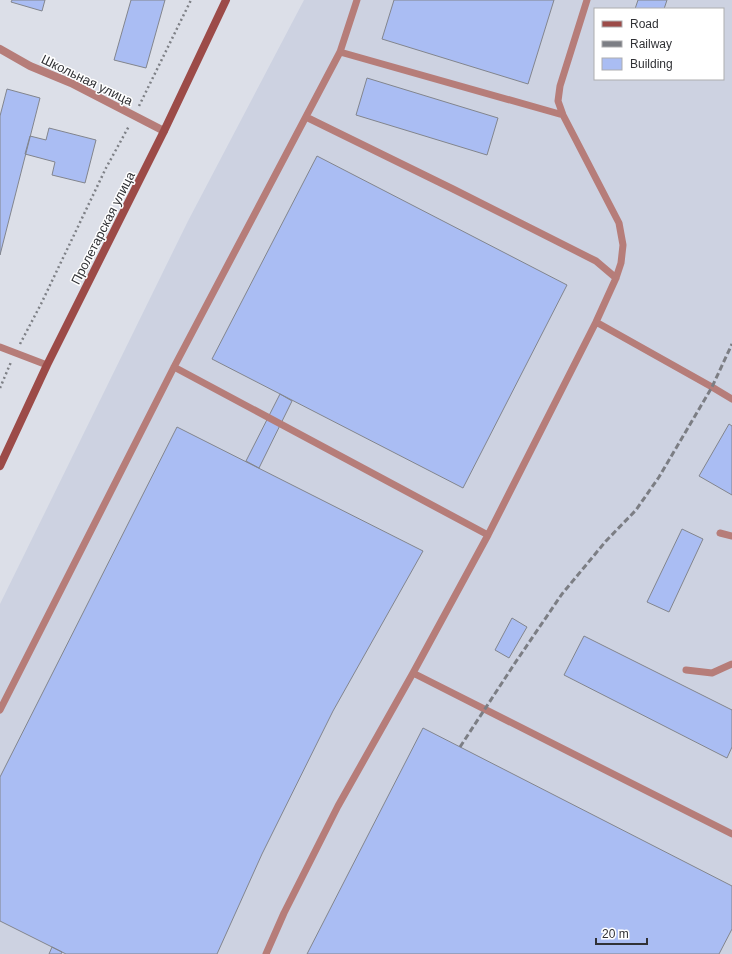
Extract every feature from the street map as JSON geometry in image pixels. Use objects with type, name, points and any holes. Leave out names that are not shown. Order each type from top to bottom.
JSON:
[{"type":"main road","name":"Пролетарская улица","points":[[0,466],[47,365],[164,131],[226,0]]},
{"type":"street","name":"Школьная улица","points":[[0,50],[30,66],[71,83],[164,131]]},
{"type":"lane","points":[[0,710],[174,367],[340,52],[357,0]]},
{"type":"lane","points":[[266,954],[284,913],[338,806],[413,673],[488,535],[596,322],[616,278],[621,263],[623,245],[619,223],[563,115],[558,101],[560,86],[587,0]]},
{"type":"lane","points":[[340,52],[563,115]]},
{"type":"lane","points":[[306,117],[596,261],[616,278]]},
{"type":"lane","points":[[596,322],[732,399]]},
{"type":"lane","points":[[0,347],[47,365]]},
{"type":"lane","points":[[174,367],[488,535]]},
{"type":"lane","points":[[720,533],[732,536]]},
{"type":"lane","points":[[686,670],[712,673],[732,664]]},
{"type":"lane","points":[[413,673],[732,834]]},
{"type":"path","points":[[0,388],[16,352],[41,304],[106,168],[134,116],[191,0]]},
{"type":"shaded area","points":[[304,0],[732,0],[732,954],[0,954],[0,604],[188,221]]},
{"type":"building","points":[[12,0],[45,0],[42,11],[11,2]]},
{"type":"building","points":[[131,0],[165,0],[146,68],[114,60]]},
{"type":"building","points":[[394,0],[554,0],[528,84],[382,39]]},
{"type":"building","points":[[638,0],[667,0],[664,8],[635,8]]},
{"type":"building","points":[[367,78],[498,118],[487,155],[356,115]]},
{"type":"building","points":[[7,89],[40,98],[0,255],[0,116]]},
{"type":"building","points":[[49,128],[96,140],[85,183],[52,175],[55,162],[25,154],[30,136],[46,140]]},
{"type":"building","points":[[317,156],[567,285],[463,488],[212,359]]},
{"type":"building","points":[[280,394],[292,401],[259,468],[246,461]]},
{"type":"building","points":[[729,424],[732,426],[732,495],[699,476]]},
{"type":"building","points":[[177,427],[423,551],[333,711],[262,854],[217,954],[66,954],[0,921],[0,777]]},
{"type":"building","points":[[682,529],[703,539],[669,612],[647,602]]},
{"type":"building","points":[[512,618],[527,627],[509,658],[495,650]]},
{"type":"building","points":[[584,636],[732,710],[732,747],[727,758],[564,675]]},
{"type":"building","points":[[423,728],[732,886],[732,929],[719,954],[307,954]]},
{"type":"building","points":[[52,947],[62,952],[61,954],[49,954]]},
{"type":"railway","points":[[460,747],[562,594],[606,541],[636,510],[659,477],[712,387],[732,344]]}]
